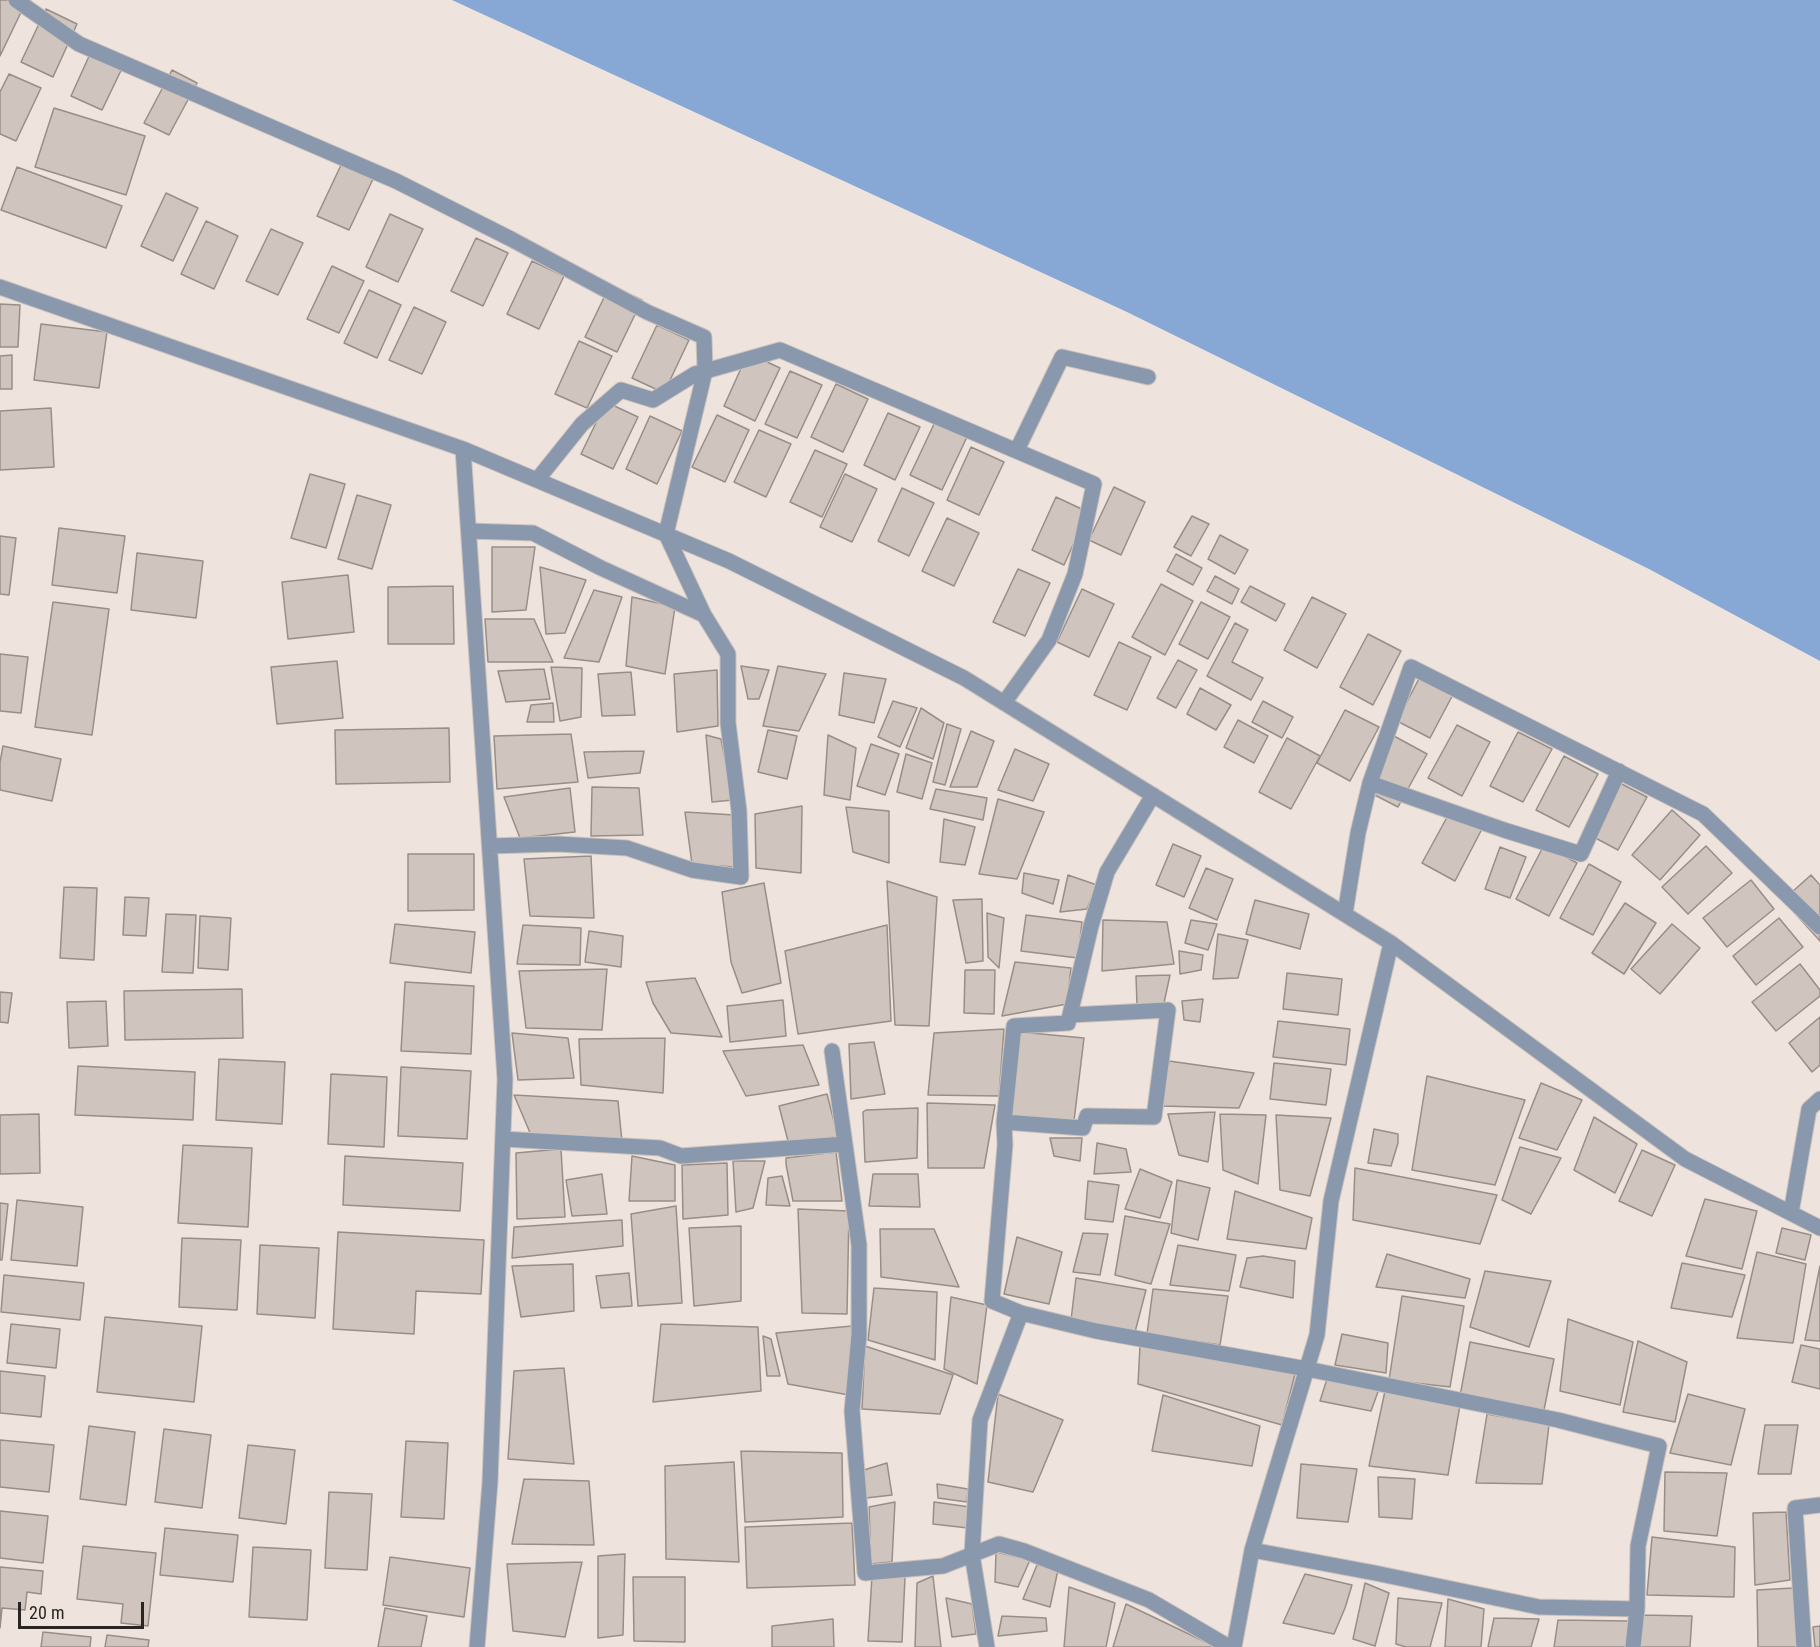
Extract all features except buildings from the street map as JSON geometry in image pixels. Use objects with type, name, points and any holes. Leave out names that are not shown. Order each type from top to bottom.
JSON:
[{"type":"street","points":[[16,0],[79,44],[396,181],[647,312],[704,338],[705,370],[666,534],[704,615],[728,654],[728,723],[739,811],[741,877],[693,870],[627,848],[558,844],[490,846]]},
{"type":"street","points":[[0,287],[463,449],[729,561],[964,678],[1390,943],[1685,1159],[1820,1228]]},
{"type":"street","points":[[537,480],[582,424],[621,390],[652,400],[705,370],[780,350],[1094,484],[1075,574],[1049,640],[1004,703]]},
{"type":"street","points":[[1017,450],[1062,357],[1148,377]]},
{"type":"street","points":[[463,449],[505,1079],[490,1482],[477,1647]]},
{"type":"street","points":[[469,531],[533,533],[601,568],[704,615]]},
{"type":"street","points":[[1345,914],[1358,834],[1370,783],[1411,667],[1703,814],[1820,927]]},
{"type":"street","points":[[1370,783],[1504,830],[1581,854],[1619,771]]},
{"type":"street","points":[[1153,795],[1107,872],[1091,926],[1068,1023],[1014,1026],[1004,1122],[1005,1145],[992,1301],[1021,1313],[1096,1331],[1306,1369],[1558,1420],[1659,1446],[1638,1546],[1633,1647]]},
{"type":"street","points":[[1234,1647],[1252,1550],[1317,1335],[1331,1201],[1390,943]]},
{"type":"street","points":[[1004,1122],[1083,1128],[1087,1116],[1154,1117],[1168,1010],[1070,1016]]},
{"type":"street","points":[[832,1051],[859,1245],[859,1335],[852,1411],[865,1573],[943,1566],[999,1544],[1024,1551],[1149,1600],[1229,1647]]},
{"type":"street","points":[[1791,1214],[1809,1109],[1820,1099]]},
{"type":"street","points":[[503,1139],[660,1149],[681,1156],[845,1144]]},
{"type":"street","points":[[987,1647],[972,1554],[980,1420],[1021,1313]]},
{"type":"street","points":[[1804,1647],[1795,1508],[1820,1505]]},
{"type":"street","points":[[1252,1550],[1375,1573],[1539,1608],[1636,1609]]},
{"type":"water","points":[[452,0],[1820,0],[1820,661],[1649,569],[1127,312]]}]
